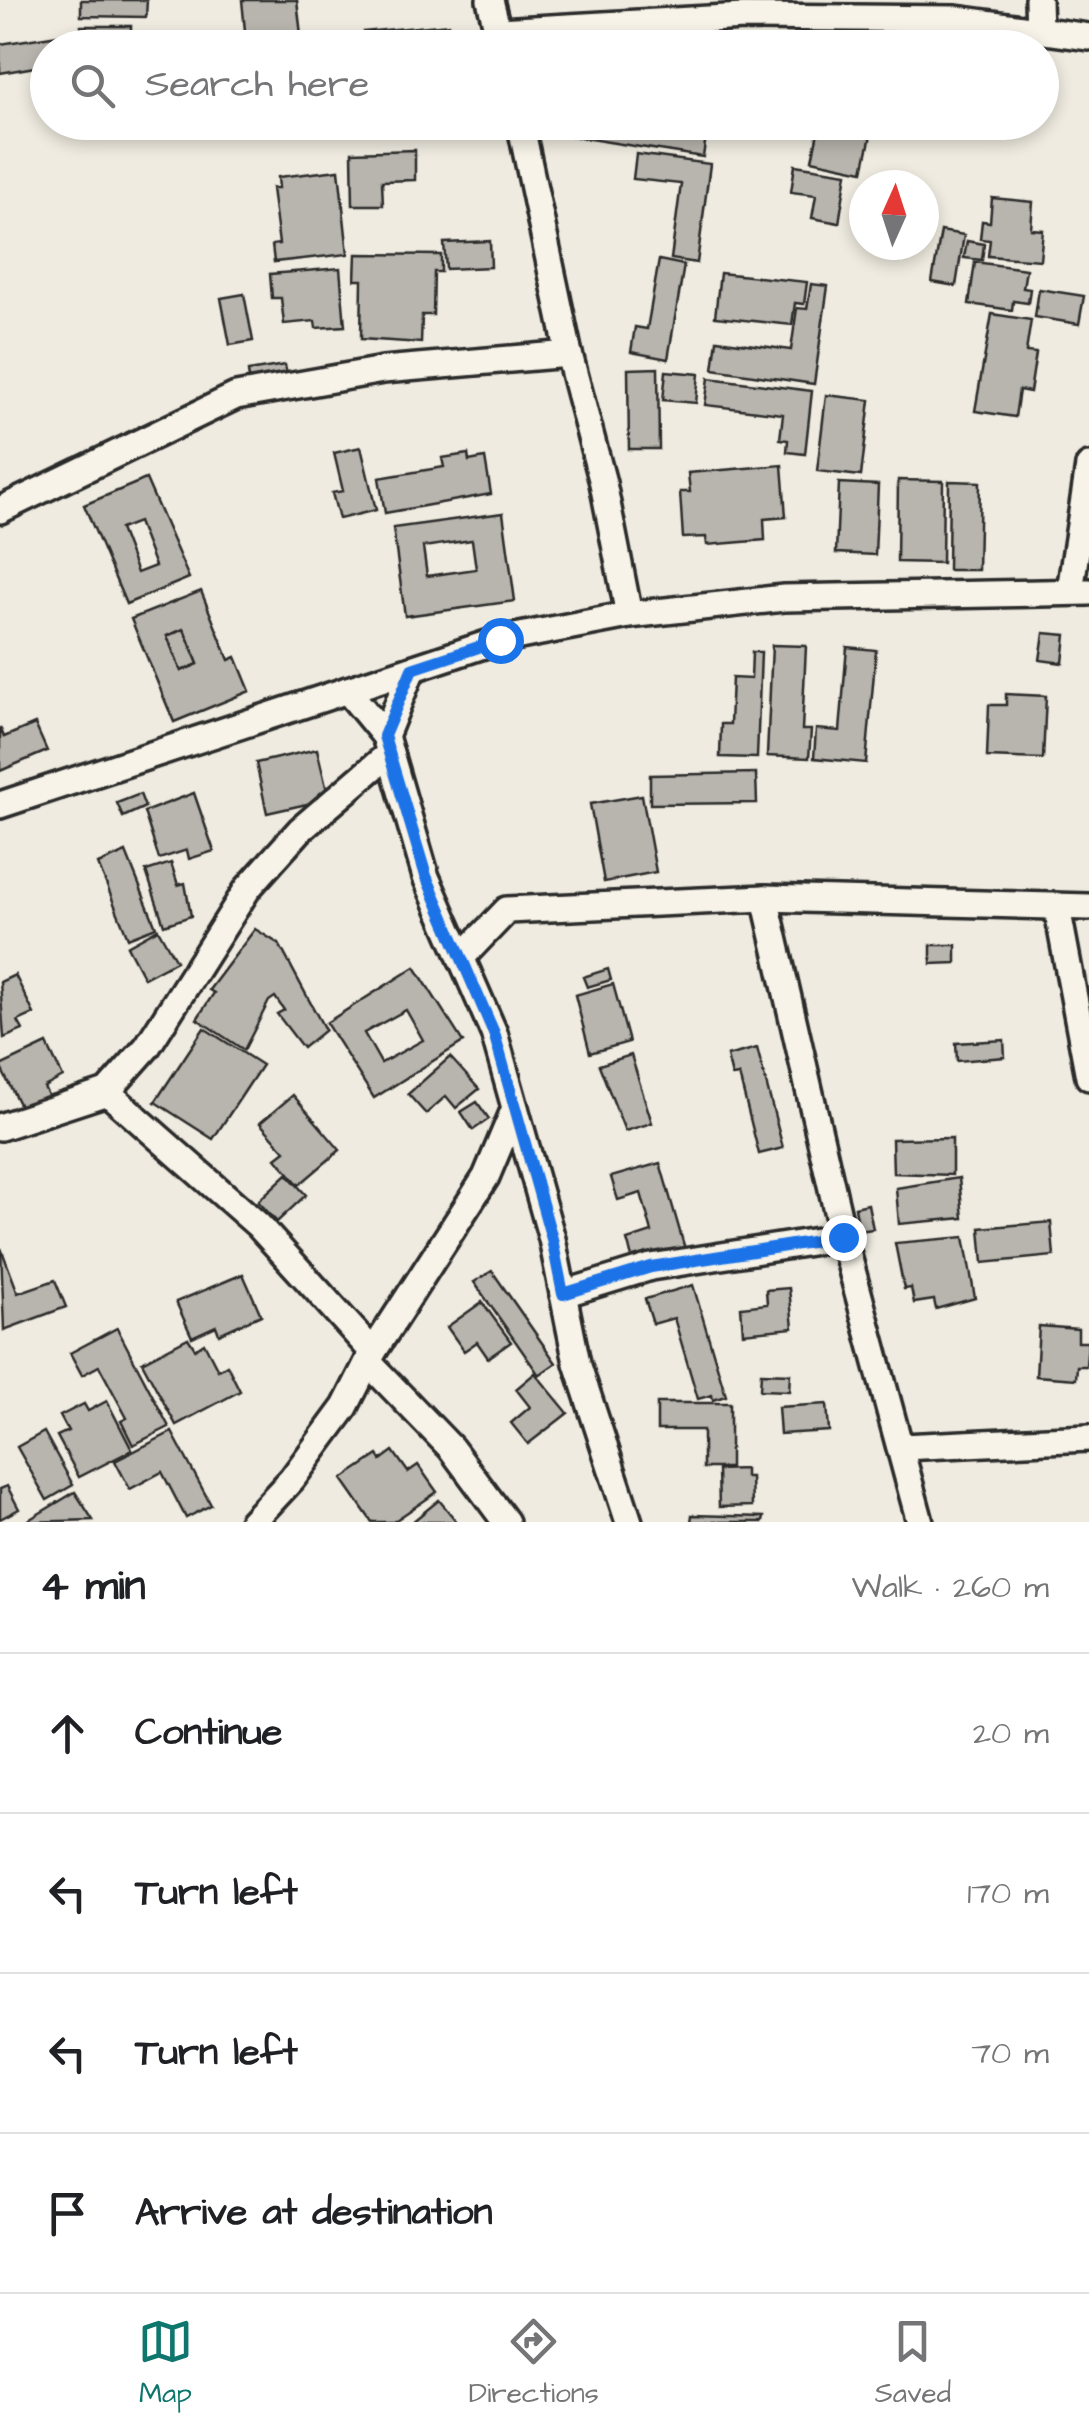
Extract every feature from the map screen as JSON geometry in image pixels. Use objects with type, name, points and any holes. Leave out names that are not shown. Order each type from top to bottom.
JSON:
[{"type":"street","points":[[490,0],[498,30]]},
{"type":"street","points":[[1038,0],[1040,30]]},
{"type":"street","points":[[571,30],[745,8],[956,20],[1032,30]]},
{"type":"street","points":[[1059,33],[1089,37]]},
{"type":"street","points":[[524,140],[570,354],[604,483],[629,615]]},
{"type":"street","points":[[0,510],[236,396],[383,370],[570,354]]},
{"type":"street","points":[[0,805],[500,640],[629,615],[784,598],[1080,592],[1089,466]]},
{"type":"street","points":[[0,1127],[107,1092],[156,1033],[248,888],[387,744],[412,669]]},
{"type":"street","points":[[348,690],[387,744],[426,876],[494,1033],[563,1294],[577,1363],[629,1522]]},
{"type":"street","points":[[461,958],[507,910],[765,898],[1089,907]]},
{"type":"street","points":[[765,898],[843,1237],[920,1522]]},
{"type":"street","points":[[1057,906],[1089,1078]]},
{"type":"street","points":[[107,1092],[258,1224],[451,1448],[506,1522]]},
{"type":"street","points":[[252,1522],[292,1478],[346,1407],[371,1357],[486,1177],[515,1108]]},
{"type":"street","points":[[563,1294],[651,1267],[843,1237]]},
{"type":"street","points":[[902,1447],[1089,1438]]},
{"type":"building","points":[[81,0],[147,0],[146,17],[81,16]]},
{"type":"building","points":[[242,0],[297,0],[300,30],[245,30]]},
{"type":"building","points":[[449,24],[450,30],[385,30]]},
{"type":"building","points":[[81,26],[131,26],[131,30],[81,30]]},
{"type":"building","points":[[30,39],[30,68],[0,73],[0,44]]},
{"type":"building","points":[[596,140],[705,140],[703,157]]},
{"type":"building","points":[[816,140],[870,140],[863,170],[812,160]]},
{"type":"building","points":[[415,150],[415,180],[382,181],[383,205],[353,205],[352,152]]},
{"type":"building","points":[[636,154],[710,164],[697,263],[671,259],[681,184],[633,179]]},
{"type":"building","points":[[795,165],[847,173],[839,223],[812,218],[816,195],[791,192]]},
{"type":"building","points":[[339,170],[348,254],[274,262],[272,245],[279,244],[272,188],[279,188],[278,177]]},
{"type":"building","points":[[992,198],[1033,202],[1031,229],[1043,230],[1040,260],[988,256],[990,240],[980,239],[982,221],[990,222]]},
{"type":"building","points":[[941,231],[964,235],[956,286],[932,282],[939,260]]},
{"type":"building","points":[[490,241],[491,267],[446,269],[444,243]]},
{"type":"building","points":[[967,241],[984,244],[982,260],[964,258]]},
{"type":"building","points":[[356,254],[441,255],[441,272],[434,272],[433,315],[422,315],[421,343],[361,339],[362,280],[355,280]]},
{"type":"building","points":[[659,260],[684,265],[668,359],[631,352],[635,327],[647,329]]},
{"type":"building","points":[[975,262],[1026,269],[1023,288],[1030,289],[1028,303],[1013,301],[1012,310],[969,304]]},
{"type":"building","points":[[340,268],[345,326],[316,328],[315,321],[284,324],[281,298],[272,298],[270,274]]},
{"type":"building","points":[[720,273],[807,282],[804,304],[795,303],[792,325],[715,317]]},
{"type":"building","points":[[811,284],[828,286],[814,384],[713,369],[717,340],[791,350],[797,308],[807,309]]},
{"type":"building","points":[[1039,289],[1084,296],[1079,324],[1035,317]]},
{"type":"building","points":[[244,294],[253,341],[230,345],[221,298]]},
{"type":"building","points":[[992,314],[1031,320],[1026,352],[1036,353],[1030,392],[1019,390],[1015,417],[975,411]]},
{"type":"building","points":[[285,365],[288,381],[250,388],[248,371]]},
{"type":"building","points":[[658,368],[659,449],[629,449],[628,369]]},
{"type":"building","points":[[666,371],[699,374],[696,403],[663,400]]},
{"type":"building","points":[[709,378],[812,391],[805,454],[787,452],[788,440],[780,439],[783,414],[705,405]]},
{"type":"building","points":[[826,395],[870,400],[861,476],[817,471]]},
{"type":"building","points":[[361,447],[376,510],[339,519],[332,493],[343,491],[334,453]]},
{"type":"building","points":[[468,454],[469,461],[485,458],[491,494],[385,513],[379,478],[444,467],[442,458]]},
{"type":"building","points":[[782,465],[786,517],[764,519],[765,540],[707,545],[706,537],[683,538],[680,492],[690,492],[688,473]]},
{"type":"building","points":[[146,479],[189,578],[126,604],[84,505]],"holes":[[[138,522],[155,566],[137,573],[120,529]]]},
{"type":"building","points":[[898,480],[943,481],[942,563],[897,562]]},
{"type":"building","points":[[949,481],[980,482],[978,570],[948,570]]},
{"type":"building","points":[[839,483],[878,485],[875,555],[836,553]]},
{"type":"building","points":[[503,513],[515,601],[405,616],[393,528]],"holes":[[[472,540],[476,569],[427,576],[423,547]]]},
{"type":"building","points":[[201,591],[229,660],[236,657],[250,691],[174,722],[131,619]],"holes":[[[184,629],[198,664],[181,671],[167,636]]]},
{"type":"building","points":[[184,629],[198,664],[181,671],[167,636]]},
{"type":"building","points":[[1044,633],[1066,635],[1063,663],[1040,660]]},
{"type":"building","points":[[772,645],[806,646],[802,730],[811,730],[809,758],[767,756]]},
{"type":"building","points":[[847,647],[876,650],[866,763],[814,758],[816,729],[840,731]]},
{"type":"building","points":[[752,652],[761,652],[757,758],[720,757],[721,724],[730,724],[732,678],[751,679]]},
{"type":"building","points":[[1006,694],[1046,696],[1043,759],[987,757],[989,705],[1006,705]]},
{"type":"building","points":[[35,724],[47,751],[0,771],[0,727],[4,737]]},
{"type":"building","points":[[317,749],[329,799],[267,813],[256,763]]},
{"type":"building","points":[[756,773],[757,803],[650,804],[650,775]]},
{"type":"building","points":[[194,793],[214,851],[189,859],[187,850],[159,859],[144,812]]},
{"type":"building","points":[[140,794],[145,807],[123,817],[117,803]]},
{"type":"building","points":[[642,795],[656,872],[604,882],[590,804]]},
{"type":"building","points":[[126,852],[156,927],[128,938],[98,864]]},
{"type":"building","points":[[171,863],[178,885],[185,883],[191,916],[164,925],[146,871]]},
{"type":"building","points":[[158,929],[176,961],[144,978],[127,946]]},
{"type":"building","points":[[255,929],[279,944],[325,1030],[303,1048],[277,1014],[284,1010],[275,997],[269,1001],[244,1050],[197,1019],[214,993],[209,990]]},
{"type":"building","points":[[931,945],[956,945],[956,963],[931,964]]},
{"type":"building","points":[[415,967],[463,1042],[374,1098],[326,1023]],"holes":[[[406,1010],[423,1040],[381,1063],[364,1033]]]},
{"type":"building","points":[[608,969],[611,980],[587,987],[583,977]]},
{"type":"building","points":[[15,975],[34,1014],[18,1021],[23,1030],[4,1038],[0,982]]},
{"type":"building","points":[[613,984],[629,1042],[590,1053],[575,995]]},
{"type":"building","points":[[204,1028],[262,1065],[213,1139],[155,1102]]},
{"type":"building","points":[[1004,1040],[1005,1057],[957,1061],[956,1043]]},
{"type":"building","points":[[47,1044],[63,1077],[44,1087],[51,1101],[24,1114],[0,1066]]},
{"type":"building","points":[[757,1048],[783,1148],[759,1154],[739,1075],[732,1076],[727,1056]]},
{"type":"building","points":[[631,1055],[652,1123],[625,1131],[599,1065]]},
{"type":"building","points":[[450,1057],[479,1089],[456,1108],[446,1096],[426,1114],[408,1094]]},
{"type":"building","points":[[293,1095],[340,1150],[299,1185],[276,1158],[285,1151],[260,1123]]},
{"type":"building","points":[[477,1102],[489,1119],[473,1130],[461,1112]]},
{"type":"building","points":[[952,1138],[952,1175],[893,1173],[892,1139]]},
{"type":"building","points":[[660,1163],[685,1249],[634,1264],[627,1240],[652,1232],[641,1193],[618,1200],[611,1177]]},
{"type":"building","points":[[287,1174],[306,1195],[277,1222],[258,1201]]},
{"type":"building","points":[[959,1178],[963,1218],[899,1224],[896,1188]]},
{"type":"building","points":[[868,1204],[873,1229],[859,1231],[855,1207]]},
{"type":"building","points":[[1051,1222],[1054,1256],[983,1263],[980,1228]]},
{"type":"building","points":[[964,1237],[975,1298],[936,1309],[934,1300],[914,1303],[911,1288],[904,1289],[895,1243]]},
{"type":"building","points":[[1,1248],[18,1293],[55,1280],[66,1307],[4,1330]]},
{"type":"building","points":[[492,1271],[556,1363],[539,1375],[474,1282]]},
{"type":"building","points":[[243,1274],[261,1315],[219,1334],[216,1326],[192,1337],[176,1302]]},
{"type":"building","points":[[693,1285],[726,1396],[713,1400],[712,1395],[698,1399],[674,1318],[653,1324],[645,1299]]},
{"type":"building","points":[[789,1288],[793,1328],[743,1333],[741,1307],[767,1304],[766,1290]]},
{"type":"building","points":[[482,1302],[511,1342],[488,1358],[477,1342],[464,1351],[447,1327]]},
{"type":"building","points":[[1039,1326],[1078,1329],[1078,1342],[1088,1342],[1086,1366],[1077,1366],[1076,1379],[1036,1376]]},
{"type":"building","points":[[117,1328],[169,1427],[133,1445],[121,1421],[127,1418],[99,1366],[82,1375],[70,1353]]},
{"type":"building","points":[[188,1338],[195,1349],[204,1343],[218,1370],[227,1365],[240,1391],[176,1425],[142,1362]]},
{"type":"building","points":[[535,1373],[568,1413],[528,1444],[511,1423],[530,1407],[516,1389]]},
{"type":"building","points":[[761,1373],[790,1374],[789,1391],[760,1390]]},
{"type":"building","points":[[107,1401],[132,1450],[79,1477],[57,1436],[68,1431],[60,1416],[84,1404],[88,1411]]},
{"type":"building","points":[[657,1403],[730,1403],[730,1468],[703,1468],[703,1430],[657,1430]]},
{"type":"building","points":[[827,1404],[829,1431],[780,1434],[778,1407]]},
{"type":"building","points":[[44,1432],[73,1485],[47,1500],[17,1447]]},
{"type":"building","points":[[172,1432],[211,1505],[186,1518],[162,1472],[130,1489],[115,1461]]},
{"type":"building","points":[[393,1451],[408,1472],[418,1465],[437,1492],[393,1522],[372,1522],[342,1479],[378,1455],[381,1460]]},
{"type":"building","points":[[745,1469],[745,1477],[751,1477],[752,1506],[719,1507],[718,1470]]},
{"type":"building","points":[[7,1486],[19,1509],[0,1519],[0,1489]]},
{"type":"building","points":[[75,1492],[93,1520],[25,1522]]},
{"type":"building","points":[[439,1500],[457,1522],[412,1522]]},
{"type":"building","points":[[692,1515],[764,1517],[763,1522],[691,1522]]},
{"type":"route","points":[[500,640],[412,669],[384,736],[426,876],[494,1033],[552,1239],[563,1294],[651,1267],[843,1237]]}]
